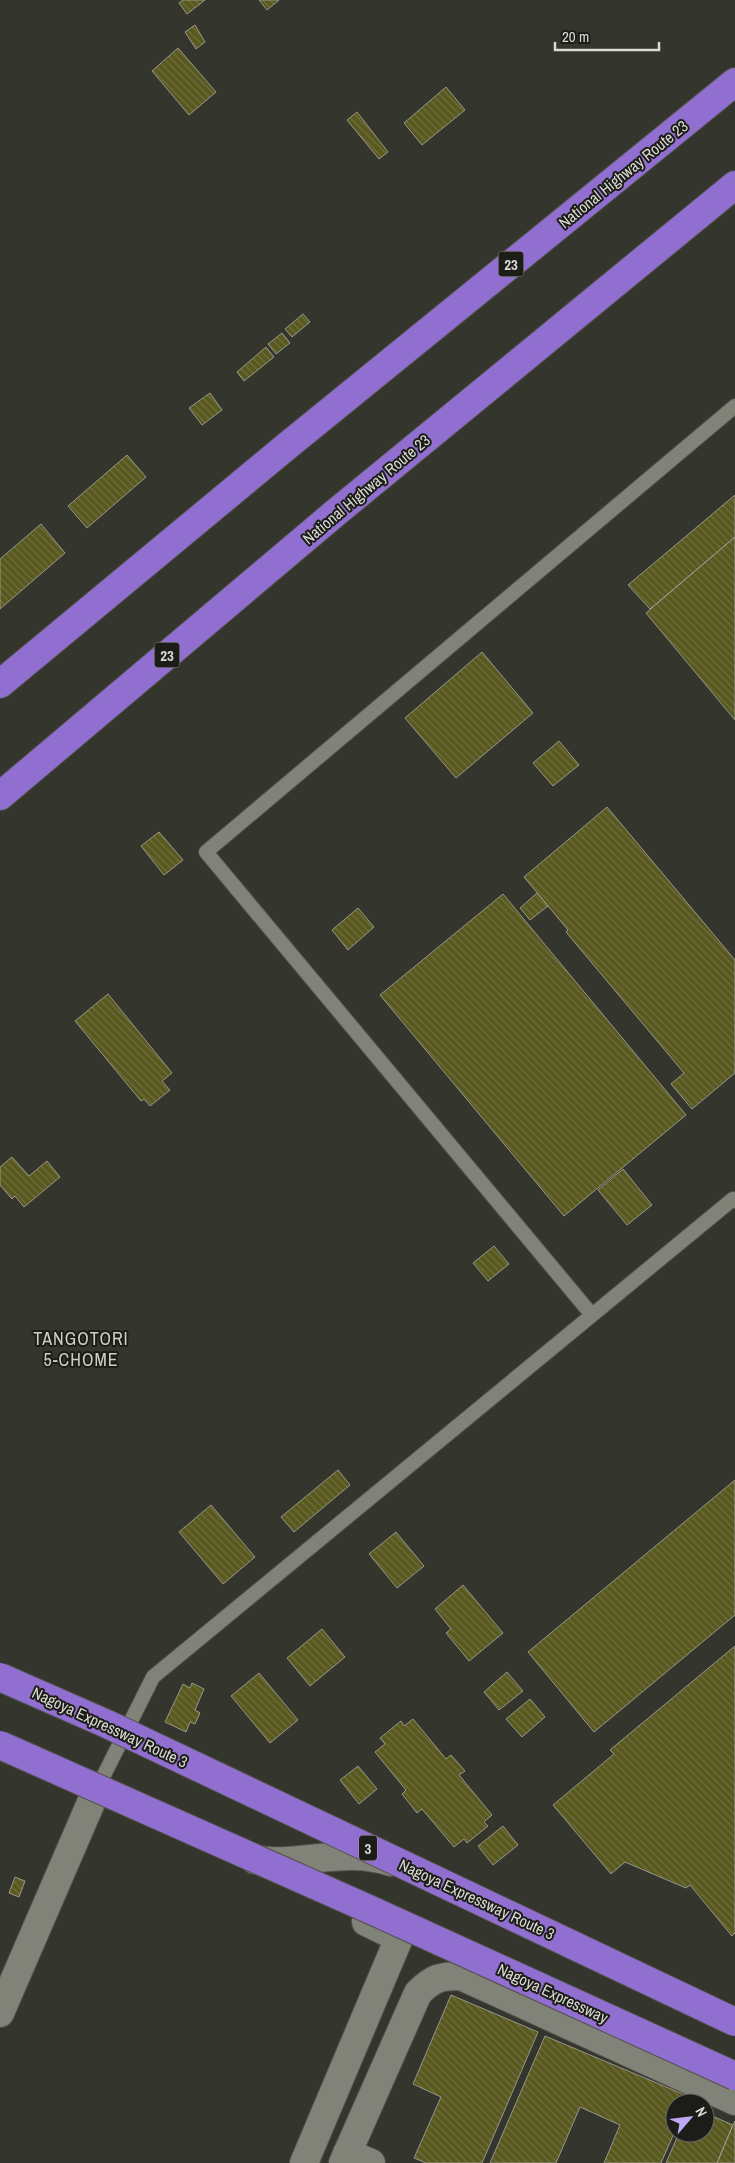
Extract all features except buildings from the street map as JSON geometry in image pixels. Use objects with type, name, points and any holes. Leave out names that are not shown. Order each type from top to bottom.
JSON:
[{"type":"highway","name":"National Highway Route 23","points":[[0,684],[287,446],[735,82]]},
{"type":"highway","name":"National Highway Route 23","points":[[0,796],[334,514],[735,185]]},
{"type":"highway","name":"Nagoya Expressway Route 3","points":[[0,1677],[107,1724],[735,2020]]},
{"type":"highway","name":"Nagoya Expressway","points":[[0,1745],[371,1910],[735,2076]]},
{"type":"highway","points":[[399,1938],[414,1928],[433,1926],[735,2063]]},
{"type":"street","points":[[0,1757],[399,1938],[304,2163]]},
{"type":"street","points":[[0,2014],[93,1798]]},
{"type":"street","points":[[197,1846],[252,1860],[284,1861],[350,1856],[376,1857],[402,1866],[735,2020]]},
{"type":"street","points":[[354,2160],[418,1993],[430,1981],[445,1976],[461,1976],[735,2101]]},
{"type":"lane","points":[[592,1315],[206,852],[735,406]]},
{"type":"lane","points":[[93,1798],[153,1677],[734,1199]]},
{"type":"district","name":"TANGOTORI 5-CHOME","points":[[81,1348]]}]
